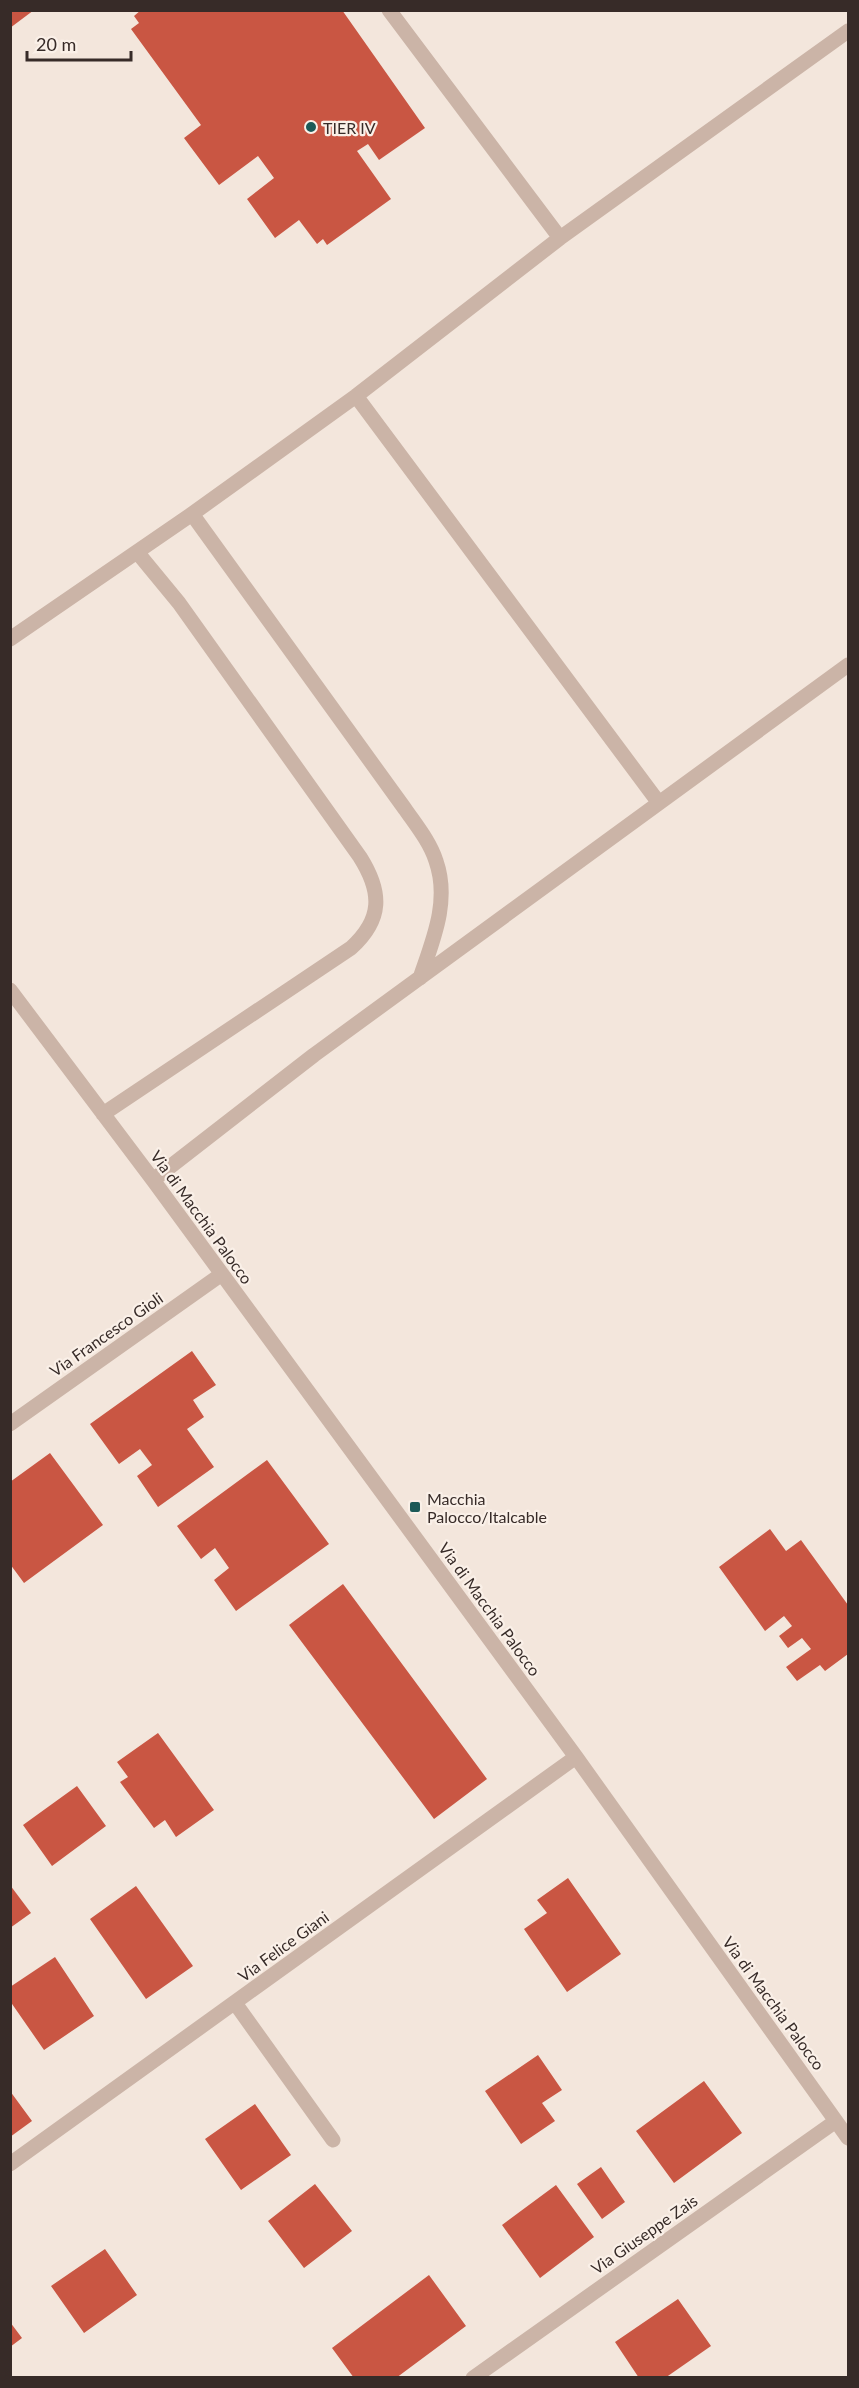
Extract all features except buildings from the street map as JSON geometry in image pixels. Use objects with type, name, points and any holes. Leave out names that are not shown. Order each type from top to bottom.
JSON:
[{"type":"street","points":[[389,10],[560,238]]},
{"type":"street","points":[[10,639],[192,514],[356,396],[560,238],[849,31]]},
{"type":"street","points":[[356,396],[659,803]]},
{"type":"street","points":[[192,514],[405,809],[436,860],[441,878],[442,904],[435,934],[420,978]]},
{"type":"street","points":[[103,1114],[351,948],[371,926],[376,909],[374,886],[369,871],[179,603],[137,552]]},
{"type":"street","points":[[153,1180],[314,1055],[849,665]]},
{"type":"street","name":"Via di Macchia Palocco","points":[[10,990],[153,1180],[576,1756],[849,2138]]},
{"type":"street","name":"Via Francesco Gioli","points":[[10,1424],[222,1274]]},
{"type":"street","name":"Via Felice Giani","points":[[10,2164],[576,1756]]},
{"type":"street","points":[[235,2003],[333,2140]]},
{"type":"street","name":"Via Giuseppe Zais","points":[[473,2378],[836,2121]]},
{"type":"place","name":"TIER IV","points":[[311,127]]},
{"type":"place","name":"Macchia Palocco/Italcable","points":[[415,1507]]}]
